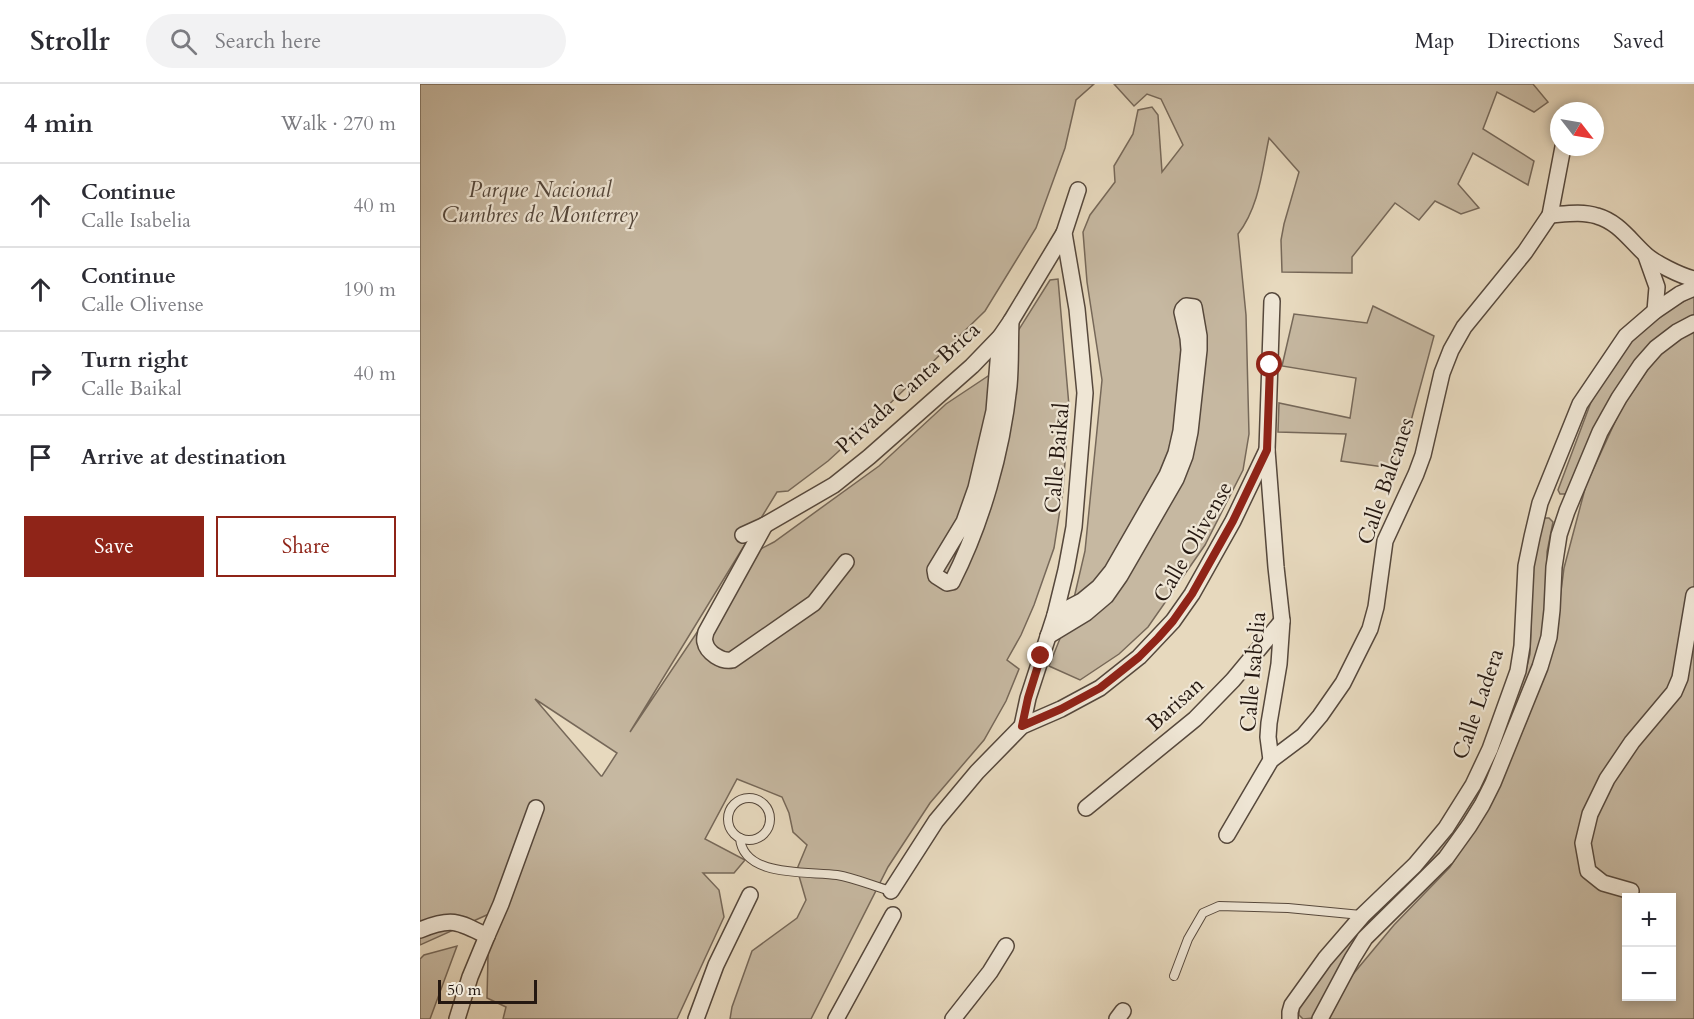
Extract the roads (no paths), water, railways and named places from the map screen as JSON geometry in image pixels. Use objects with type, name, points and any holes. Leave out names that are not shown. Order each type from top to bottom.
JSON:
[{"type":"street","points":[[1561,156],[1550,215],[1586,214],[1609,220],[1621,228],[1646,256],[1683,276],[1694,279]]},
{"type":"street","name":"Calle Baikal","points":[[1022,726],[1028,698],[1055,615],[1074,527],[1085,393],[1077,309],[1064,233],[1078,190]]},
{"type":"street","name":"Calle Balcanes","points":[[1271,760],[1312,727],[1343,683],[1370,629],[1376,608],[1385,542],[1423,455],[1442,373],[1451,350],[1464,327],[1525,252],[1550,215]]},
{"type":"street","name":"Privada Canta Brica","points":[[743,535],[765,525],[834,485],[953,383],[1000,337],[1064,233]]},
{"type":"street","points":[[1646,256],[1657,287],[1655,310]]},
{"type":"street","name":"Calle Ladera","points":[[1290,1019],[1292,1005],[1325,959],[1363,915],[1415,865],[1446,828],[1473,785],[1490,749],[1518,671],[1522,646],[1526,566],[1540,503],[1580,404],[1626,336],[1655,310],[1694,288]]},
{"type":"street","name":"Calle Isabelia","points":[[1271,760],[1269,723],[1279,664],[1282,621],[1267,450],[1272,301]]},
{"type":"street","points":[[1048,636],[1086,613],[1106,596],[1176,479],[1185,456],[1190,432],[1199,350],[1194,307],[1186,306],[1182,312],[1189,350],[1181,431],[1176,453],[1167,475],[1112,571],[1099,587],[1082,601],[1055,615]]},
{"type":"street","points":[[1000,337],[994,411],[976,488],[964,522],[935,570],[936,576],[947,583],[952,582],[965,556],[997,453],[1006,412],[1009,384],[1011,321]]},
{"type":"street","name":"Calle Ladera","points":[[1320,1019],[1365,938],[1446,858],[1469,826],[1493,783],[1540,667],[1549,637],[1554,567],[1559,535],[1600,432],[1641,365],[1656,348],[1677,332],[1694,323]]},
{"type":"street","name":"Calle Olivense","points":[[891,891],[936,821],[976,772],[1022,726],[1100,688],[1139,657],[1173,621],[1192,594],[1233,521],[1267,450]]},
{"type":"street","points":[[1540,503],[1567,511]]},
{"type":"street","points":[[765,525],[706,632],[704,640],[706,646],[720,659],[732,660],[814,603],[846,562]]},
{"type":"street","points":[[1631,891],[1603,884],[1588,870],[1583,843],[1590,814],[1607,779],[1632,742],[1674,692],[1680,678],[1694,595]]},
{"type":"street","name":"Barisan","points":[[1086,807],[1195,719],[1233,680],[1282,621]]},
{"type":"street","points":[[1227,835],[1271,760]]},
{"type":"street","points":[[457,1019],[470,977],[501,904],[536,807]]},
{"type":"street","points":[[696,1019],[716,965],[750,896]]},
{"type":"street","points":[[836,1019],[893,915]]},
{"type":"street","points":[[420,930],[436,923],[453,921],[487,936]]},
{"type":"street","points":[[953,1019],[990,972],[1006,946]]},
{"type":"lane","points":[[740,838],[752,840],[768,829],[770,816],[758,801],[746,799],[740,801],[730,810],[728,823],[730,829],[740,838],[740,845],[747,855],[763,866],[788,872],[838,875],[891,891]]},
{"type":"lane","points":[[1174,976],[1188,939],[1203,913],[1219,906],[1288,908],[1363,915]]},
{"type":"park label","name":"Parque Nacional Cumbres de Monterrey","points":[[540,202]]}]
